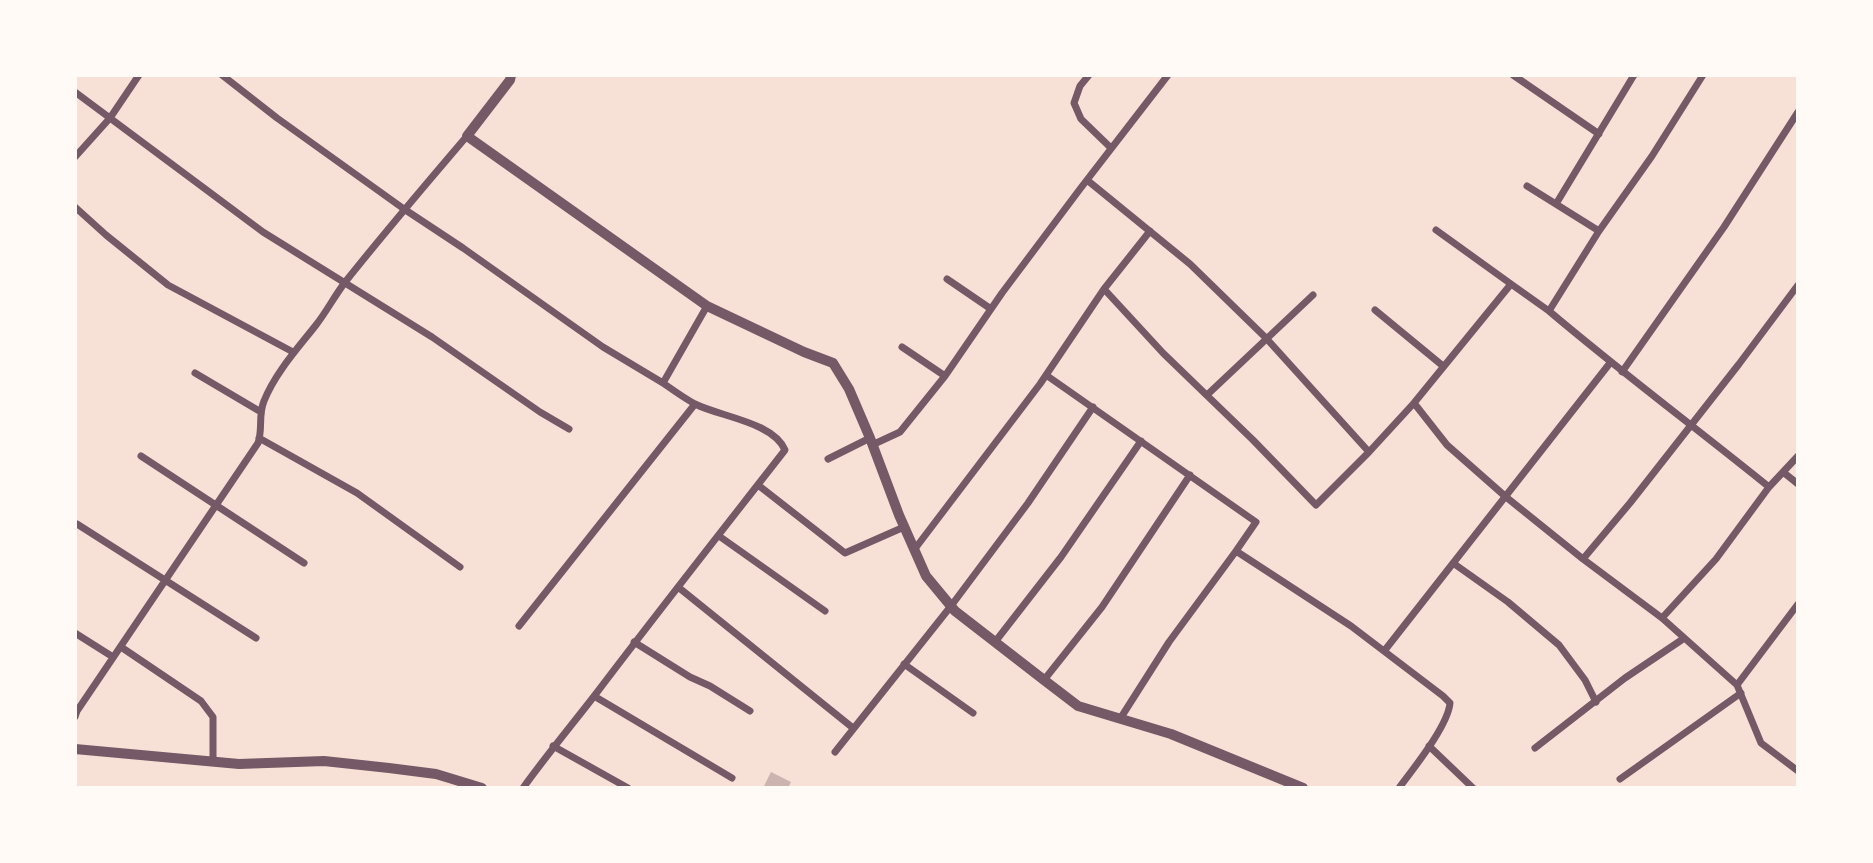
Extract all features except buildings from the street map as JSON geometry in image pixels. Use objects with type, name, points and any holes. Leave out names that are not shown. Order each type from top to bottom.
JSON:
[{"type":"street","points":[[75,157],[110,118],[139,75]]},
{"type":"street","points":[[222,75],[404,209],[603,347],[695,404],[762,428],[781,442],[785,450],[523,788]]},
{"type":"street","points":[[76,713],[260,438],[264,399],[293,352],[316,325],[345,282],[467,136],[510,80],[511,75]]},
{"type":"street","points":[[1089,75],[1080,86],[1074,103],[1080,119],[1111,148]]},
{"type":"street","points":[[828,458],[900,432],[1168,75]]},
{"type":"street","points":[[1513,75],[1599,134]]},
{"type":"street","points":[[1556,204],[1634,75]]},
{"type":"street","points":[[1549,311],[1703,75]]},
{"type":"street","points":[[75,92],[263,232],[432,337],[569,429]]},
{"type":"street","points":[[1622,372],[1724,227],[1798,112]]},
{"type":"street","points":[[467,136],[707,306],[833,363],[849,389],[926,576],[951,606],[995,642],[1078,706],[1171,734],[1303,788]]},
{"type":"street","points":[[1087,180],[1190,264],[1266,338],[1369,452]]},
{"type":"street","points":[[1527,186],[1599,231]]},
{"type":"street","points":[[75,207],[169,285],[293,352]]},
{"type":"street","points":[[1436,230],[1549,311],[1610,363],[1769,487]]},
{"type":"street","points":[[914,550],[1046,375],[1104,289],[1150,231]]},
{"type":"street","points":[[947,279],[991,309]]},
{"type":"street","points":[[1104,289],[1163,353],[1316,505],[1414,403],[1511,284]]},
{"type":"street","points":[[1583,559],[1630,503],[1798,285]]},
{"type":"street","points":[[1207,396],[1313,295]]},
{"type":"street","points":[[1790,297],[1798,302]]},
{"type":"street","points":[[663,383],[707,306]]},
{"type":"street","points":[[1375,310],[1443,366]]},
{"type":"street","points":[[902,347],[944,376]]},
{"type":"street","points":[[1385,650],[1610,363]]},
{"type":"street","points":[[195,373],[261,412]]},
{"type":"street","points":[[1046,375],[1256,522],[1169,642],[1121,719]]},
{"type":"street","points":[[1414,403],[1447,445],[1506,497],[1662,618],[1737,685],[1761,743],[1798,771]]},
{"type":"street","points":[[519,626],[695,404]]},
{"type":"street","points":[[835,752],[951,606],[1028,503],[1093,407]]},
{"type":"street","points":[[260,438],[356,493],[460,567]]},
{"type":"street","points":[[995,642],[1061,557],[1141,441]]},
{"type":"street","points":[[141,456],[304,563]]},
{"type":"street","points":[[1662,618],[1716,559],[1769,487],[1798,456]]},
{"type":"street","points":[[1783,472],[1798,484]]},
{"type":"street","points":[[1044,680],[1102,607],[1190,475]]},
{"type":"street","points":[[758,485],[845,553],[904,527]]},
{"type":"street","points":[[77,524],[256,638]]},
{"type":"street","points":[[719,536],[825,611]]},
{"type":"street","points":[[1236,551],[1385,650],[1450,703],[1449,711],[1429,746],[1399,788]]},
{"type":"street","points":[[1453,563],[1508,602],[1559,645],[1585,680],[1596,702]]},
{"type":"street","points":[[678,587],[853,728]]},
{"type":"street","points":[[1737,685],[1798,604]]},
{"type":"street","points":[[75,633],[113,657]]},
{"type":"street","points":[[1535,748],[1625,678],[1684,639]]},
{"type":"street","points":[[634,642],[750,711]]},
{"type":"street","points":[[121,647],[201,701],[208,709],[213,717],[213,762]]},
{"type":"street","points":[[904,664],[973,713]]},
{"type":"street","points":[[1620,779],[1741,694]]},
{"type":"street","points":[[594,696],[732,778]]},
{"type":"street","points":[[553,746],[628,788]]},
{"type":"street","points":[[1429,746],[1473,788]]},
{"type":"street","points":[[75,750],[239,764],[324,761],[436,774],[482,788]]}]
